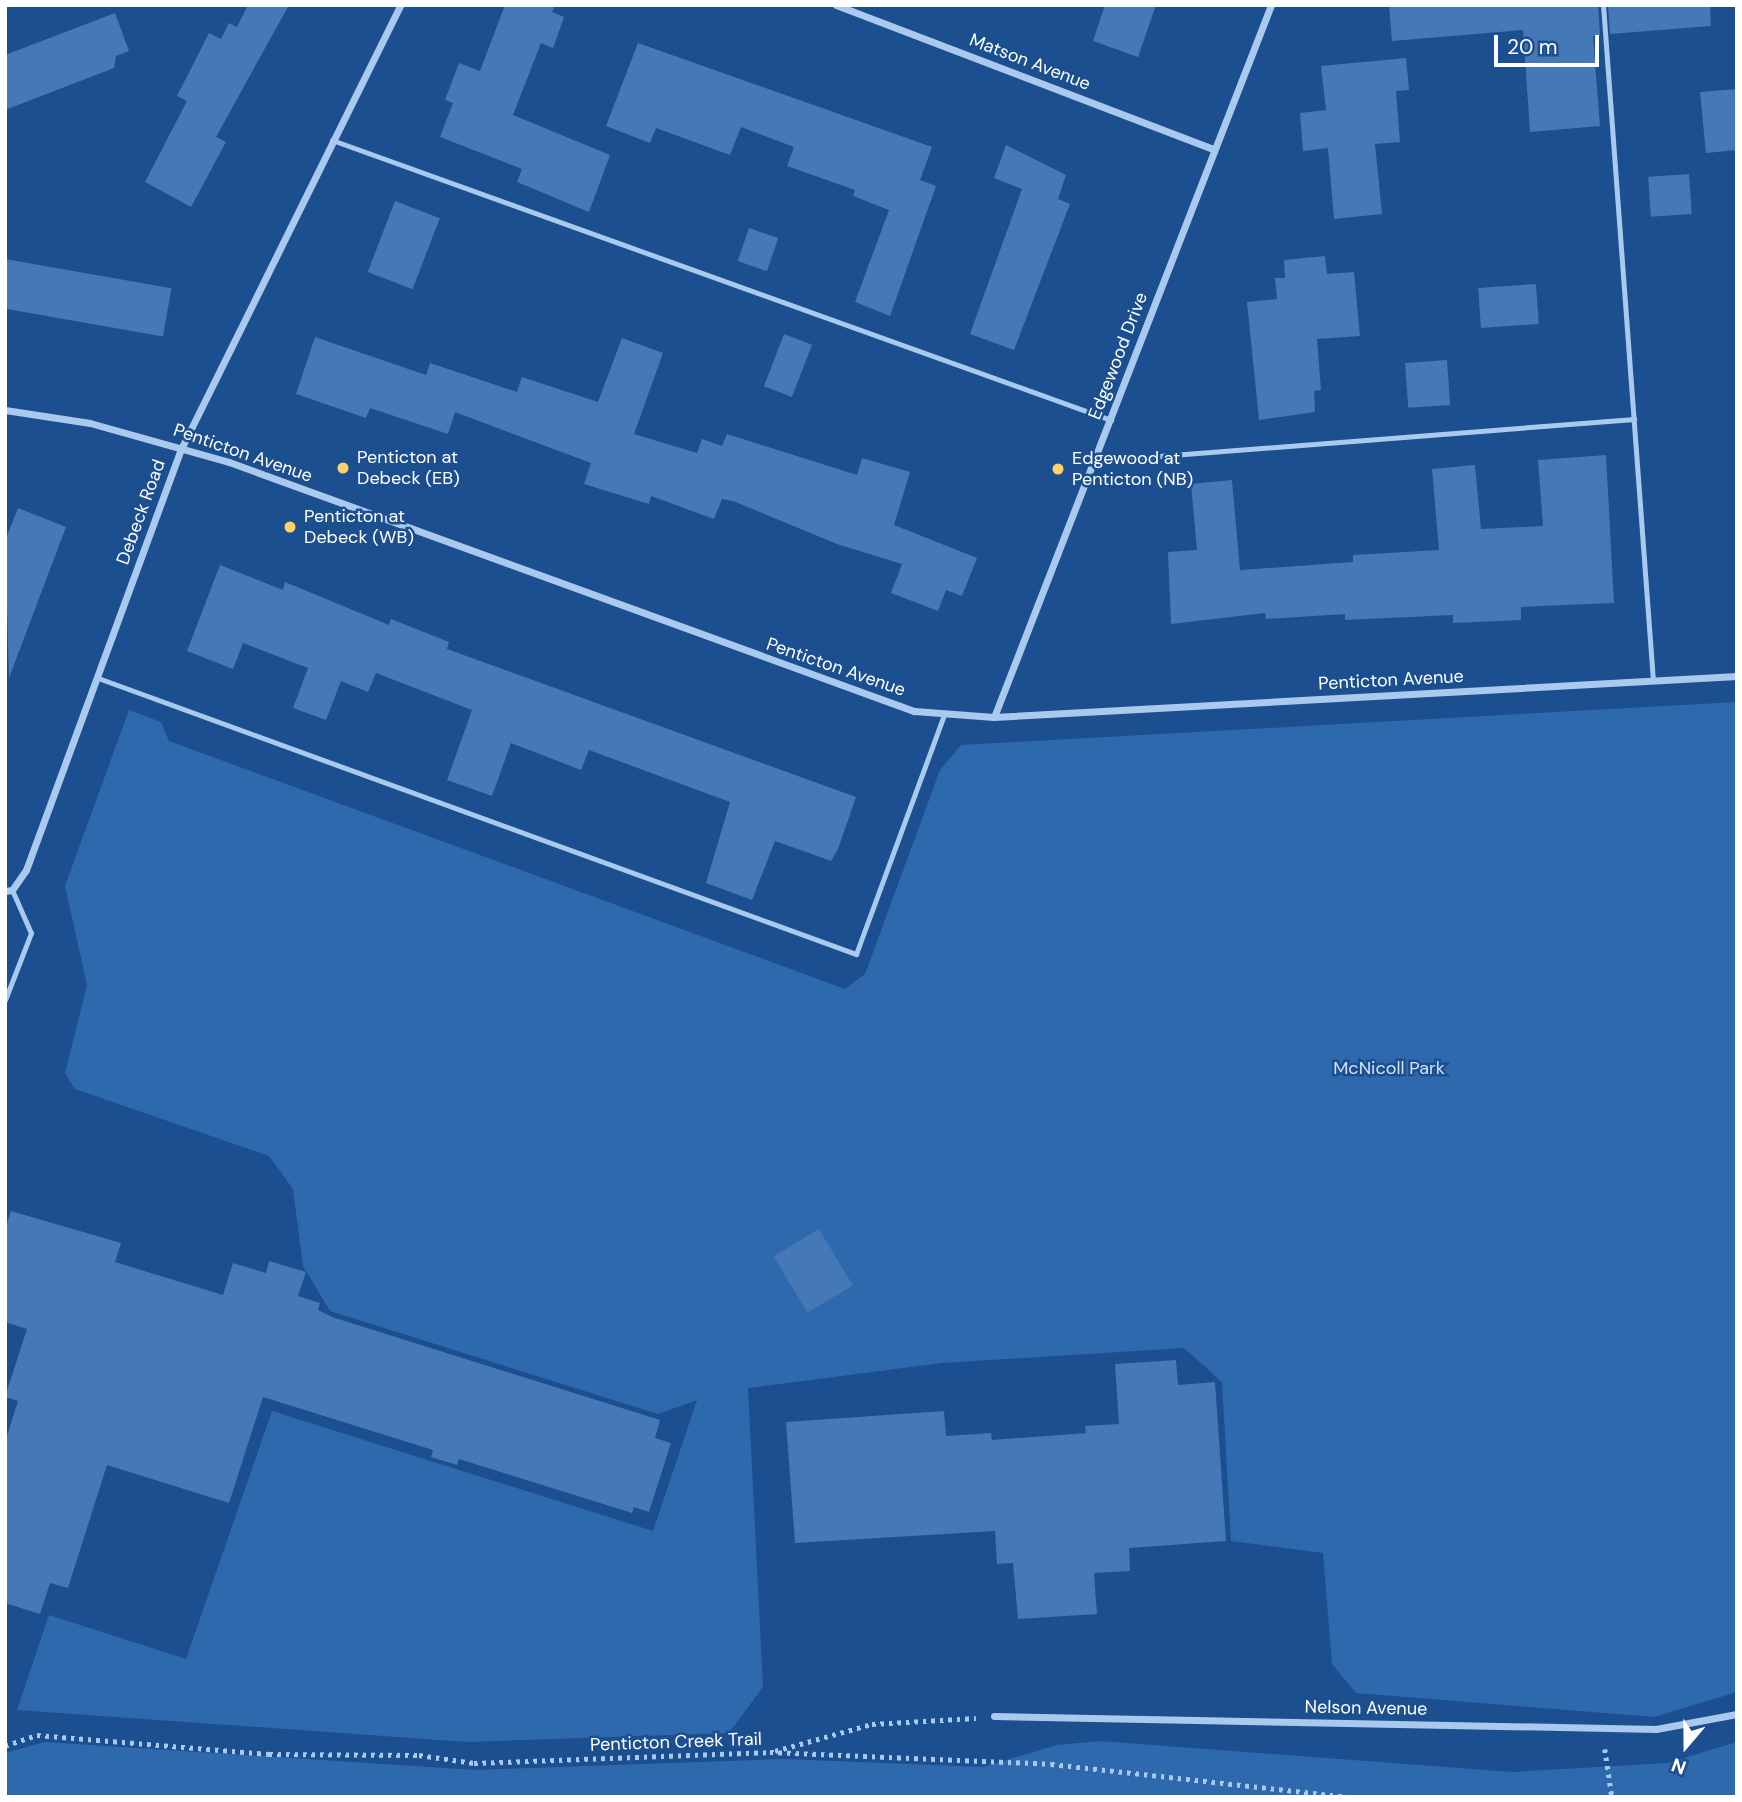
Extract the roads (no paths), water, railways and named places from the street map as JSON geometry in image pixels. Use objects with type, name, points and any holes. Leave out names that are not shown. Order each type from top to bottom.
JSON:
[{"type":"street","name":"Debeck Road","points":[[9,891],[26,870],[182,447],[400,5]]},
{"type":"street","name":"Matson Avenue","points":[[836,5],[1213,149]]},
{"type":"street","name":"Edgewood Drive","points":[[994,717],[1271,5]]},
{"type":"street","name":"Penticton Avenue","points":[[5,410],[90,423],[182,447],[863,696],[944,715],[994,717],[1737,676]]},
{"type":"street","name":"Nelson Avenue","points":[[994,1716],[1656,1728],[1737,1714]]},
{"type":"lane","points":[[1603,5],[1653,681]]},
{"type":"lane","points":[[332,140],[1111,420]]},
{"type":"lane","points":[[1095,461],[1634,419]]},
{"type":"lane","points":[[98,678],[856,954],[944,715]]},
{"type":"lane","points":[[5,1000],[31,933],[9,891]]},
{"type":"place","name":"Penticton at Debeck (EB)","points":[[343,468]]},
{"type":"place","name":"Edgewood at Penticton (NB)","points":[[1058,469]]},
{"type":"place","name":"Penticton at Debeck (WB)","points":[[290,527]]},
{"type":"park label","name":"McNicoll Park","points":[[1389,1068]]}]
